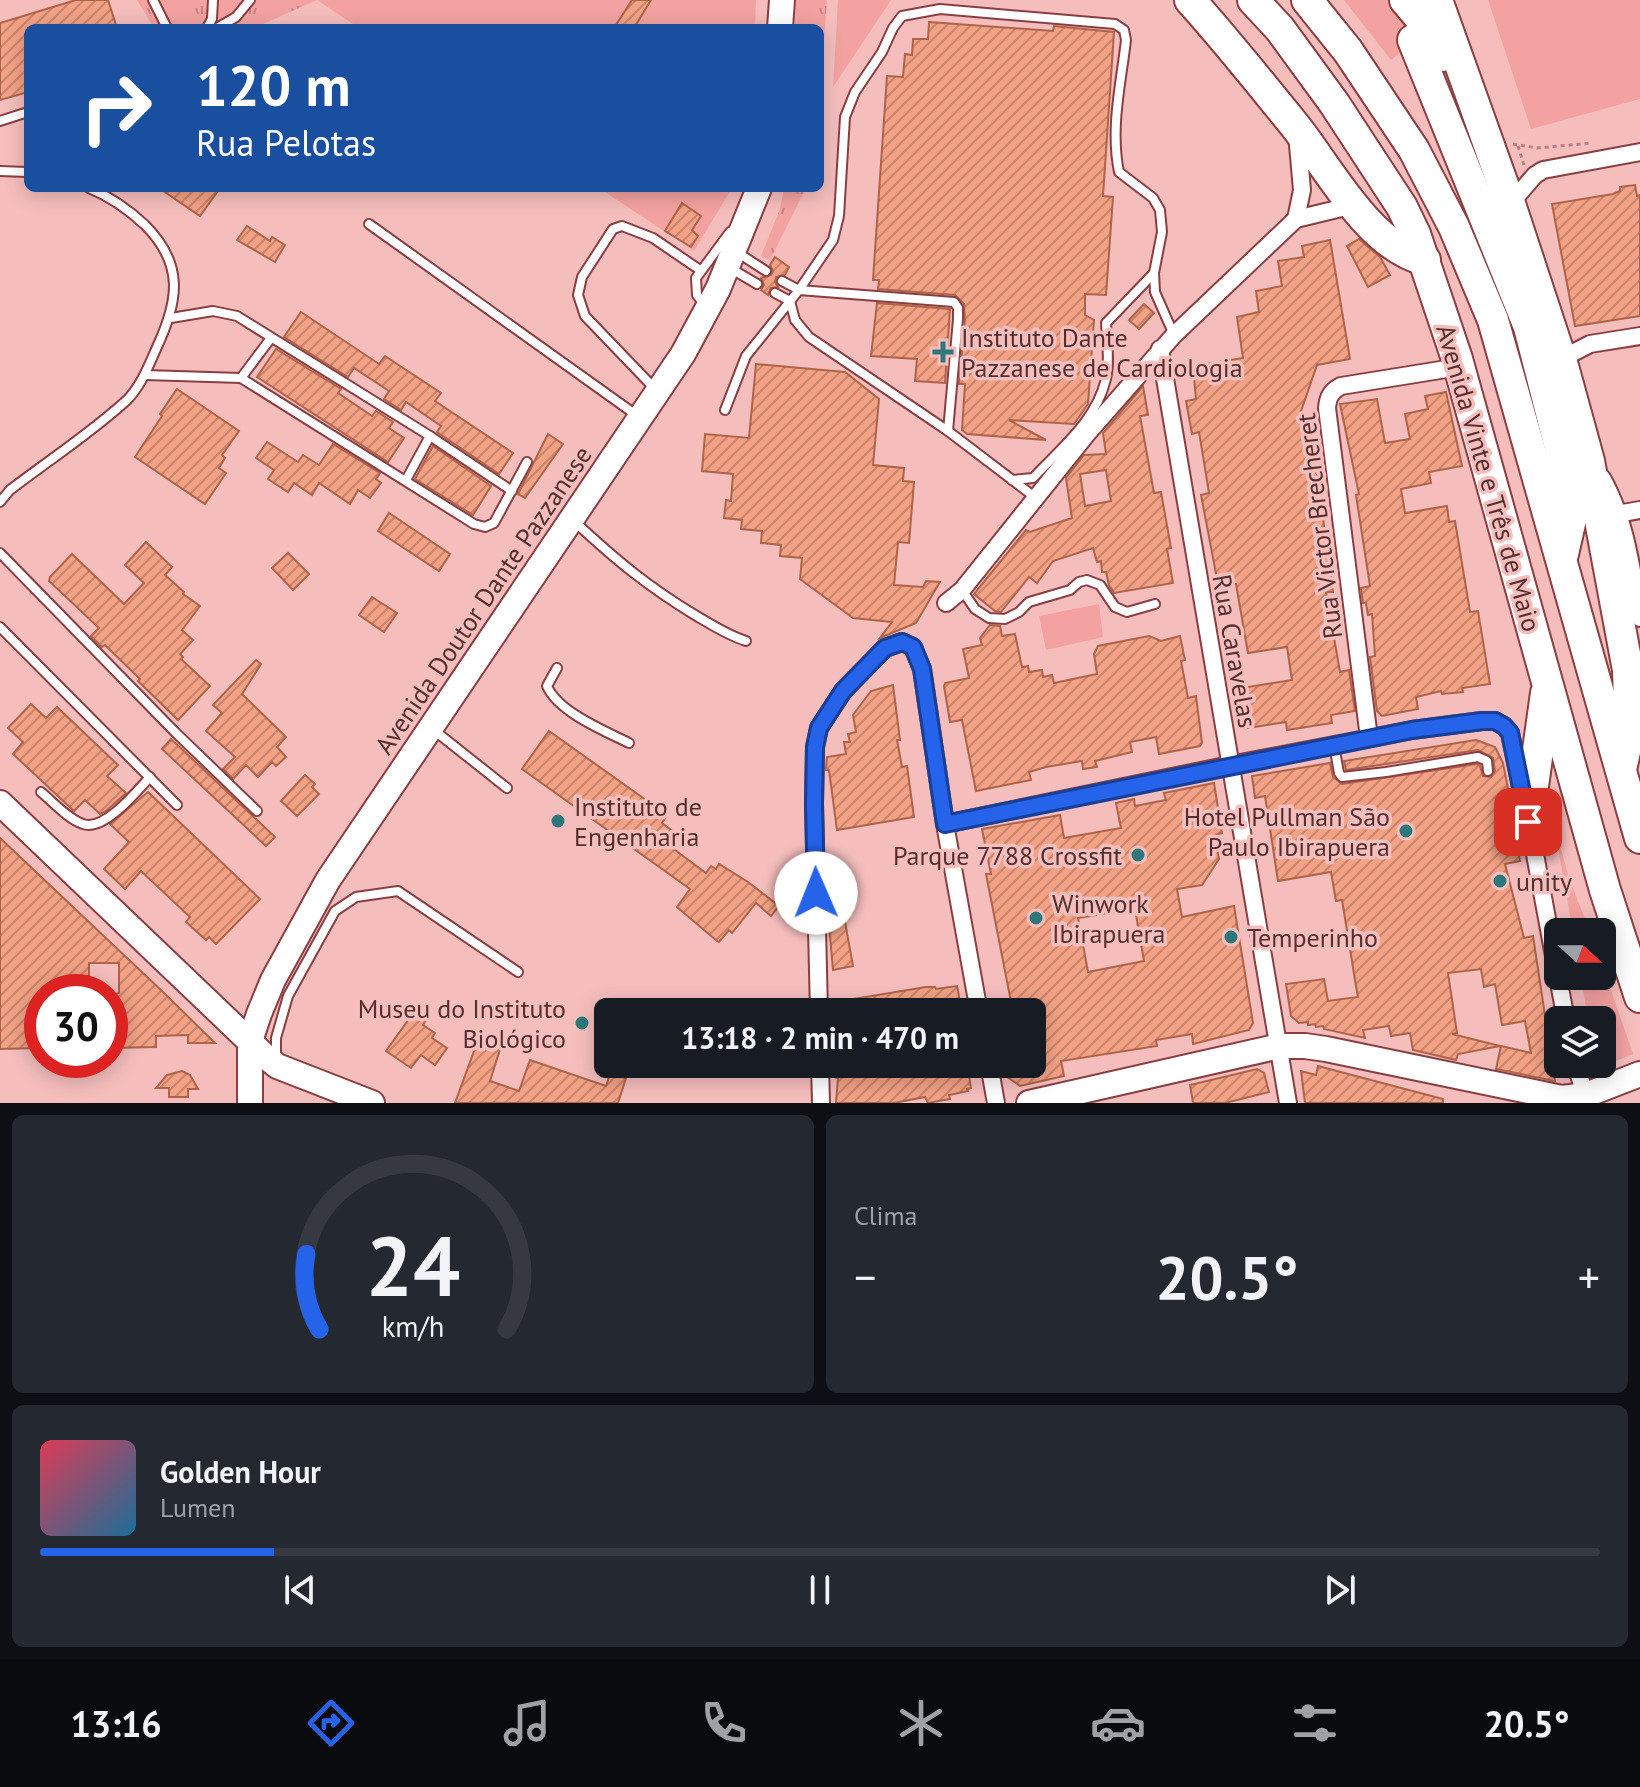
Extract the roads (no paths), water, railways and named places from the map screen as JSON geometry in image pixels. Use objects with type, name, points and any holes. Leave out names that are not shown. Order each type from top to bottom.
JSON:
[{"type":"highway","points":[[1190,0],[1239,54],[1354,205],[1391,245],[1412,257],[1425,260]]},
{"type":"highway","name":"Avenida Vinte e Três de Maio","points":[[1253,0],[1280,29],[1334,103],[1402,207],[1425,260],[1459,367],[1605,890],[1640,997]]},
{"type":"highway","name":"Avenida Vinte e Três de Maio","points":[[1307,0],[1348,51],[1414,150],[1454,227],[1493,320],[1640,838]]},
{"type":"highway","points":[[1405,0],[1420,18],[1453,78],[1471,96]]},
{"type":"highway","points":[[1437,0],[1510,204],[1561,359],[1589,461],[1628,670],[1630,729],[1621,770]]},
{"type":"highway","points":[[1413,40],[1529,327],[1567,475],[1571,519],[1561,560]]},
{"type":"highway","points":[[1528,822],[1548,683]]},
{"type":"street","points":[[780,24],[782,0]]},
{"type":"street","points":[[1296,219],[1302,190],[1297,129]]},
{"type":"street","points":[[1510,204],[1543,170],[1640,152]]},
{"type":"street","name":"Avenida Doutor Dante Pazzanese","points":[[250,1041],[273,980],[328,880],[572,519],[709,309],[758,192]]},
{"type":"street","points":[[946,603],[962,590],[1087,434],[1174,335],[1296,219],[1354,205]]},
{"type":"street","points":[[1561,359],[1590,344],[1640,336]]},
{"type":"street","name":"Rua Caravelas","points":[[1160,349],[1288,1103]]},
{"type":"street","name":"Rua Victor Brecheret","points":[[1369,738],[1328,398],[1334,389],[1341,386],[1459,367]]},
{"type":"street","points":[[1589,461],[1607,487],[1617,514],[1628,551],[1640,618]]},
{"type":"street","points":[[1617,514],[1640,510]]},
{"type":"street","points":[[819,998],[814,804],[815,747],[819,728],[843,691],[885,648],[895,642],[909,643],[919,656],[976,998]]},
{"type":"street","points":[[945,824],[1369,738],[1495,721],[1510,733],[1563,1006]]},
{"type":"street","points":[[0,803],[276,1065],[372,1103]]},
{"type":"street","points":[[250,1041],[250,1103]]},
{"type":"street","points":[[1029,1103],[1280,1046],[1326,1049],[1554,1097],[1594,1095],[1640,1074]]},
{"type":"street","points":[[820,1078],[821,1103]]},
{"type":"street","points":[[992,1078],[996,1103]]},
{"type":"lane","points":[[153,0],[165,24]]},
{"type":"lane","points":[[209,24],[213,0]]},
{"type":"lane","points":[[224,24],[236,17],[250,0]]},
{"type":"lane","points":[[940,9],[947,0]]},
{"type":"lane","points":[[725,410],[746,356],[799,290],[833,240],[839,216],[845,117],[855,92],[902,16],[940,9],[1098,21],[1115,24],[1124,30],[1126,40],[1114,132],[1115,151],[1119,172],[1153,198],[1160,210],[1162,232],[1154,273],[1155,292],[1174,335]]},
{"type":"lane","points":[[0,121],[24,113]]},
{"type":"lane","points":[[0,171],[24,172]]},
{"type":"lane","points":[[0,502],[10,490],[129,398],[145,375],[171,318],[175,285],[170,259],[158,238],[109,196],[99,192]]},
{"type":"lane","points":[[709,309],[697,295],[695,286],[700,270],[758,192]]},
{"type":"lane","points":[[369,224],[640,417]]},
{"type":"lane","points":[[657,391],[585,316],[578,295],[582,277],[613,229],[622,226],[653,238],[700,270]]},
{"type":"lane","points":[[731,258],[766,271]]},
{"type":"lane","points":[[731,258],[757,284]]},
{"type":"lane","points":[[1012,480],[1033,478],[1085,424],[1099,401],[1107,376],[1106,323],[1154,273]]},
{"type":"lane","points":[[782,281],[799,290],[954,302],[958,308],[958,319],[948,431]]},
{"type":"lane","points":[[775,293],[790,301]]},
{"type":"lane","points":[[790,301],[795,320],[809,337],[948,431],[1037,498]]},
{"type":"lane","points":[[171,318],[213,311],[237,316],[512,491]]},
{"type":"lane","points":[[241,378],[271,338]]},
{"type":"lane","points":[[145,375],[241,378],[474,524],[485,527],[494,523],[527,462]]},
{"type":"lane","points":[[406,480],[430,436]]},
{"type":"lane","points":[[572,519],[627,570],[655,591],[726,634],[746,641]]},
{"type":"lane","points":[[0,553],[257,811]]},
{"type":"lane","points":[[962,590],[975,609],[989,618],[1005,619],[1029,602],[1070,590],[1087,580],[1100,585],[1115,607],[1127,612],[1155,604]]},
{"type":"lane","points":[[0,627],[177,805]]},
{"type":"lane","points":[[557,668],[547,686],[553,697],[573,713],[629,743]]},
{"type":"lane","points":[[431,728],[507,788]]},
{"type":"lane","points":[[1334,745],[1342,777],[1478,757],[1484,757],[1487,761],[1488,771]]},
{"type":"lane","points":[[41,792],[83,824],[94,825],[123,805],[150,777]]},
{"type":"lane","points":[[276,1065],[276,1038],[288,996],[335,911],[356,897],[398,891],[518,972]]},
{"type":"place","name":"Instituto Dante Pazzanese de Cardiologia","points":[[943,352]]},
{"type":"place","name":"Instituto de Engenharia","points":[[558,821]]},
{"type":"place","name":"Hotel Pullman São Paulo Ibirapuera","points":[[1406,831]]},
{"type":"place","name":"Parque 7788 Crossfit","points":[[1138,855]]},
{"type":"place","name":"unity","points":[[1500,881]]},
{"type":"place","name":"Winwork Ibirapuera","points":[[1036,918]]},
{"type":"place","name":"Temperinho","points":[[1231,937]]},
{"type":"place","name":"Museu do Instituto Biológico","points":[[582,1023]]}]
